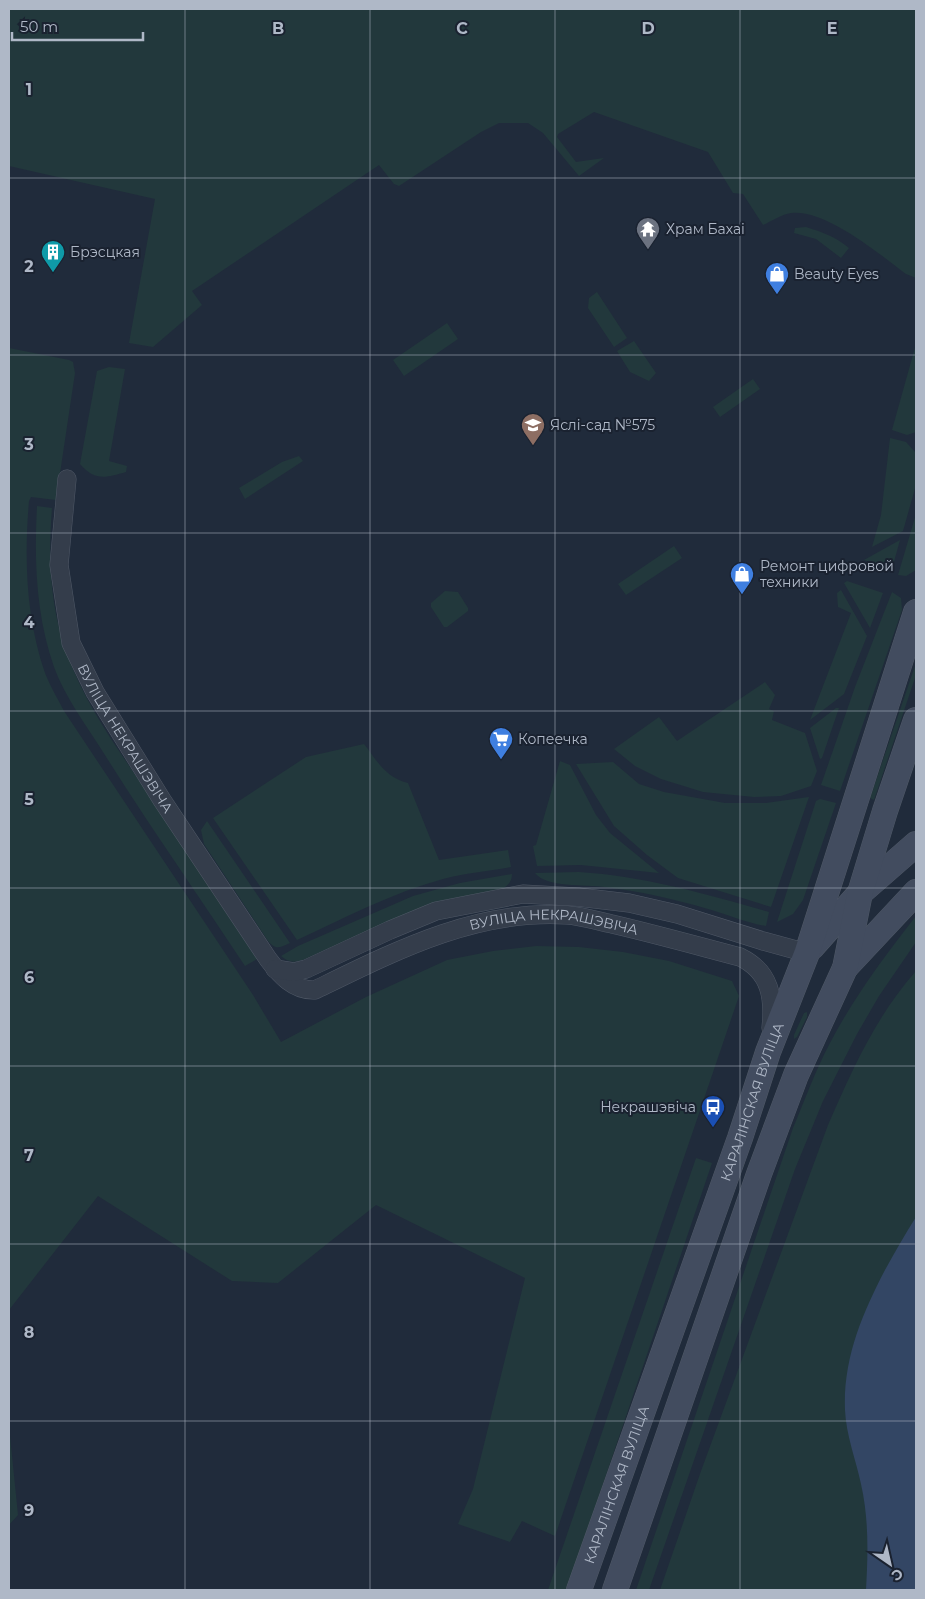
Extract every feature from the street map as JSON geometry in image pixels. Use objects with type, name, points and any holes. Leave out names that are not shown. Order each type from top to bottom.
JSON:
[{"type":"main road","name":"КАРАЛІНСКАЯ ВУЛІЦА","points":[[579,1590],[740,1138],[768,1052],[807,953],[916,612]]},
{"type":"main road","points":[[615,1590],[759,1174],[796,1075],[845,968],[860,894],[876,839],[916,720]]},
{"type":"main road","points":[[876,839],[880,853],[887,858],[895,859],[910,850]]},
{"type":"main road","points":[[845,968],[807,953],[860,894],[910,850]]},
{"type":"main road","points":[[845,968],[916,892]]},
{"type":"main road","points":[[606,1518],[611,1527],[618,1533],[626,1534],[636,1530]]},
{"type":"street","name":"ВУЛІЦА НЕКРАШЭВІЧА","points":[[67,479],[59,565],[71,642],[95,692],[157,792],[275,969],[294,985],[304,990],[315,990],[385,956],[429,938],[471,925],[514,916],[568,915],[731,955],[754,965],[765,980],[772,1000],[773,1011],[768,1052]]},
{"type":"street","name":"ВУЛІЦА НЕКРАШЭВІЧА","points":[[275,969],[294,972],[306,969],[436,911],[523,894],[578,897],[630,903],[677,914],[807,953]]},
{"type":"green space","points":[[9,9],[916,9],[916,278],[906,274],[852,234],[820,218],[791,213],[763,225],[743,194],[733,193],[708,152],[594,112],[558,134],[557,137],[576,162],[604,158],[579,176],[543,133],[528,123],[499,123],[481,132],[399,186],[394,184],[379,165],[192,291],[202,305],[153,347],[129,343],[155,199],[9,166]]},
{"type":"green space","points":[[806,227],[829,235],[849,248],[841,258],[816,239],[794,233],[795,228]]},
{"type":"green space","points":[[597,292],[627,338],[614,347],[588,308],[589,298]]},
{"type":"green space","points":[[447,323],[458,339],[404,376],[393,360]]},
{"type":"green space","points":[[634,341],[656,373],[649,381],[630,372],[617,351]]},
{"type":"green space","points":[[916,344],[916,432],[907,435],[892,430]]},
{"type":"green space","points":[[9,348],[69,360],[73,362],[75,373],[56,500],[31,497],[29,501],[27,566],[30,610],[45,673],[64,711],[253,995],[281,1042],[366,997],[447,960],[493,951],[536,946],[579,947],[623,952],[669,961],[732,981],[739,996],[555,1536],[522,1521],[510,1542],[458,1524],[473,1489],[525,1278],[376,1205],[278,1283],[232,1281],[98,1196],[9,1310]]},
{"type":"green space","points":[[109,367],[125,369],[109,461],[127,466],[126,472],[101,477],[91,473],[80,464],[97,371]]},
{"type":"green space","points":[[753,379],[760,389],[720,417],[713,407]]},
{"type":"green space","points":[[890,438],[906,442],[916,453],[916,485],[903,531],[872,547],[881,515]]},
{"type":"green space","points":[[299,456],[303,461],[245,499],[239,488],[282,462]]},
{"type":"green space","points":[[37,506],[52,508],[50,545],[54,600],[61,636],[74,672],[92,708],[113,742],[259,958],[245,966],[76,711],[54,667],[43,628],[40,608],[36,567]]},
{"type":"green space","points":[[916,514],[916,570],[906,576],[898,575]]},
{"type":"green space","points":[[900,540],[892,569],[864,560]]},
{"type":"green space","points":[[674,546],[682,558],[626,595],[618,584]]},
{"type":"green space","points":[[847,581],[883,593],[870,628],[844,583]]},
{"type":"green space","points":[[841,590],[867,636],[844,694],[810,720],[851,613],[838,607],[837,593]]},
{"type":"green space","points":[[445,591],[458,592],[468,608],[468,611],[447,627],[444,627],[431,607],[431,603]]},
{"type":"green space","points":[[892,592],[901,598],[902,610],[840,791],[821,785],[855,687]]},
{"type":"green space","points":[[916,663],[916,675],[874,800],[870,798]]},
{"type":"green space","points":[[765,682],[775,695],[769,709],[774,711],[772,720],[805,733],[817,771],[811,786],[781,796],[754,797],[703,792],[661,779],[635,766],[614,749],[659,717],[677,741]]},
{"type":"green space","points":[[836,708],[839,708],[822,758],[820,759],[810,728]]},
{"type":"green space","points":[[364,744],[388,773],[408,783],[439,860],[508,850],[511,867],[460,875],[405,891],[368,906],[297,940],[213,818],[306,757]]},
{"type":"green space","points":[[560,761],[570,765],[596,815],[610,833],[659,873],[581,865],[537,866],[533,846],[536,845]]},
{"type":"green space","points":[[613,762],[639,784],[664,792],[725,803],[766,803],[809,797],[771,907],[678,878],[647,855],[614,826],[576,764]]},
{"type":"green space","points":[[820,799],[836,803],[803,900],[793,914],[777,922],[816,801]]},
{"type":"green space","points":[[207,821],[290,943],[278,947],[273,946],[268,941],[204,844],[201,830]]},
{"type":"green space","points":[[579,872],[627,877],[651,882],[698,892],[769,912],[766,926],[695,905],[643,893],[548,881],[540,878],[535,873]]},
{"type":"green space","points":[[512,874],[510,882],[504,888],[383,924],[295,962],[281,956],[298,946],[413,896],[460,883]]},
{"type":"green space","points":[[916,916],[916,942],[879,996],[857,1034],[823,1101],[795,1169],[649,1590],[636,1590],[793,1128],[810,1085],[839,1026],[859,993]]},
{"type":"green space","points":[[916,971],[916,1590],[660,1590],[701,1471],[828,1125],[866,1044],[889,1006]]},
{"type":"green space","points":[[807,1012],[807,1017],[797,1037],[794,1039],[804,1013]]},
{"type":"green space","points":[[696,1158],[712,1163],[567,1590],[548,1590]]},
{"type":"green space","points":[[9,1426],[18,1515],[9,1525]]},
{"type":"water","points":[[916,1217],[916,1590],[866,1590],[867,1524],[864,1497],[846,1419],[845,1391],[847,1373],[856,1337],[869,1303],[885,1270]]},
{"type":"place","name":"Храм Бахаі","points":[[648,250]]},
{"type":"place","name":"Брэсцкая","points":[[53,273]]},
{"type":"place","name":"Beauty Eyes","points":[[777,295]]},
{"type":"place","name":"Яслі-сад №575","points":[[533,446]]},
{"type":"place","name":"Ремонт цифровой техники","points":[[742,595]]},
{"type":"place","name":"Копеечка","points":[[501,760]]},
{"type":"place","name":"Некрашэвіча","points":[[713,1128]]}]
